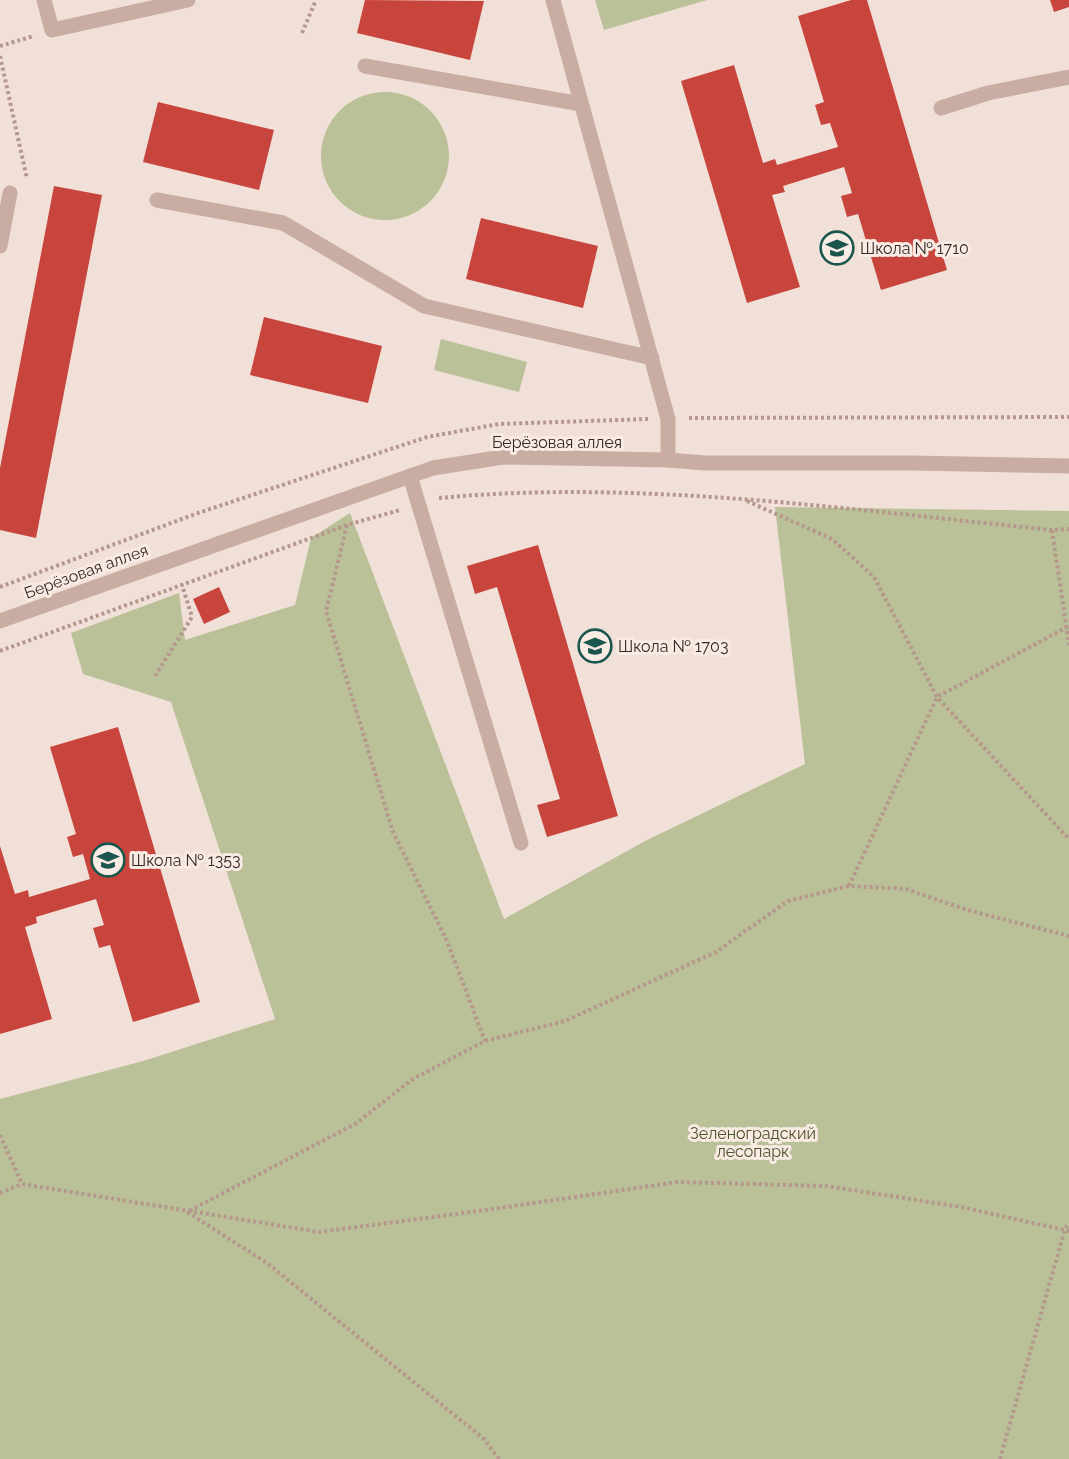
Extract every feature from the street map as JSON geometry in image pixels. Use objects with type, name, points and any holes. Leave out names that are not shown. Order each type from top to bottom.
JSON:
[{"type":"street","points":[[44,0],[51,30],[188,0]]},
{"type":"street","points":[[553,0],[668,419],[668,460]]},
{"type":"street","points":[[365,66],[580,104]]},
{"type":"street","points":[[941,108],[988,93],[1069,77]]},
{"type":"street","points":[[0,246],[10,193]]},
{"type":"street","points":[[157,200],[283,223],[424,306],[652,358]]},
{"type":"street","name":"Берёзовая аллея","points":[[0,621],[433,468],[503,457],[668,460],[705,463],[1069,466]]},
{"type":"street","points":[[410,476],[521,843]]},
{"type":"path","points":[[302,33],[316,0]]},
{"type":"path","points":[[0,46],[51,30]]},
{"type":"path","points":[[0,56],[27,180]]},
{"type":"path","points":[[668,419],[1069,417]]},
{"type":"path","points":[[0,651],[347,525],[439,498],[498,493],[627,494],[743,499],[1052,530],[1069,529]]},
{"type":"path","points":[[743,499],[832,539],[874,577],[937,697],[1069,839]]},
{"type":"path","points":[[347,525],[326,611],[393,832],[447,941],[485,1041]]},
{"type":"path","points":[[1052,530],[1069,645]]},
{"type":"path","points":[[155,676],[192,617],[182,585]]},
{"type":"path","points":[[849,886],[937,697],[1068,626]]},
{"type":"path","points":[[187,1212],[355,1124],[413,1079],[485,1041],[565,1021],[716,952],[788,901],[849,886],[906,889],[967,910],[1069,936]]},
{"type":"path","points":[[0,1135],[22,1184]]},
{"type":"path","points":[[0,1193],[22,1184],[319,1232],[479,1212],[678,1182],[826,1186],[961,1207],[1067,1230]]},
{"type":"path","points":[[187,1212],[267,1263],[484,1439],[499,1459]]},
{"type":"path","points":[[1000,1459],[1069,1223]]},
{"type":"green space","points":[[595,0],[707,0],[604,30]]},
{"type":"green space","points":[[385,92],[409,97],[430,111],[444,132],[449,156],[444,180],[430,201],[409,215],[385,220],[361,215],[340,201],[326,180],[321,156],[326,132],[340,111],[361,97]]},
{"type":"green space","points":[[441,339],[527,362],[519,392],[434,370]]},
{"type":"green space","name":"Зеленоградский лесопарк","points":[[775,507],[1069,511],[1069,1459],[0,1459],[0,1099],[143,1061],[275,1019],[171,702],[83,674],[71,633],[179,593],[185,640],[295,605],[311,538],[350,513],[504,919],[647,840],[805,764]]},
{"type":"building","points":[[365,0],[484,1],[470,60],[357,33]]},
{"type":"building","points":[[851,0],[867,0],[947,270],[881,290],[858,214],[847,217],[841,196],[852,193],[844,167],[783,186],[785,192],[772,195],[800,287],[747,303],[681,81],[734,65],[763,163],[775,159],[777,165],[838,147],[830,123],[821,125],[815,105],[824,102],[798,16]]},
{"type":"building","points":[[1050,0],[1069,0],[1069,7],[1054,12]]},
{"type":"building","points":[[158,102],[274,130],[259,190],[143,162]]},
{"type":"building","points":[[54,186],[102,195],[36,538],[0,530],[0,468]]},
{"type":"building","points":[[481,218],[598,246],[583,308],[466,279]]},
{"type":"building","points":[[264,317],[382,346],[368,403],[250,375]]},
{"type":"building","points":[[538,545],[618,816],[547,837],[537,805],[560,799],[497,587],[475,594],[467,566]]},
{"type":"building","points":[[219,587],[230,612],[204,624],[193,599]]},
{"type":"building","points":[[118,727],[200,1002],[133,1022],[110,945],[99,948],[93,928],[104,925],[96,899],[36,917],[37,923],[25,927],[52,1019],[0,1034],[0,846],[15,894],[28,890],[29,897],[90,879],[83,854],[73,857],[67,837],[76,834],[50,747]]},
{"type":"place","name":"Школа № 1710","points":[[837,248]]},
{"type":"place","name":"Школа № 1703","points":[[595,646]]},
{"type":"place","name":"Школа № 1353","points":[[108,860]]}]
